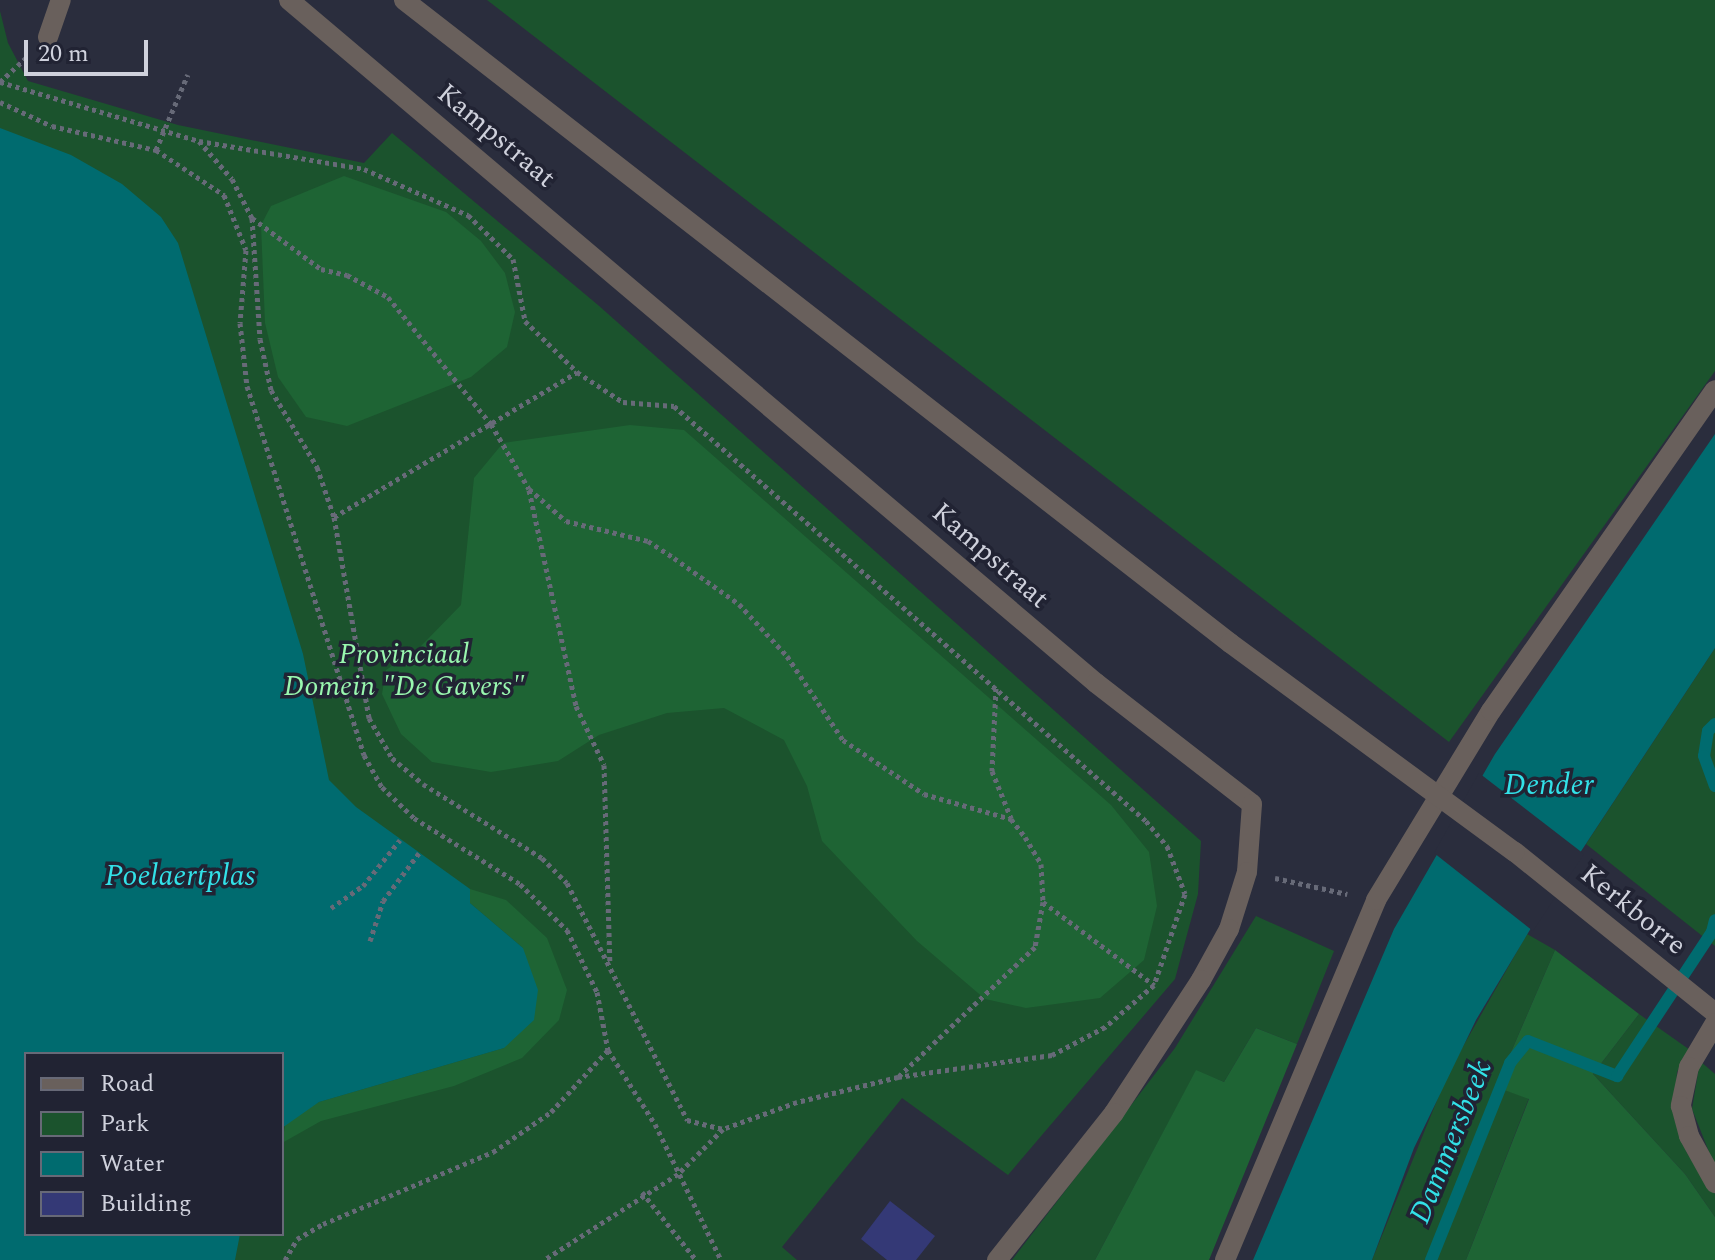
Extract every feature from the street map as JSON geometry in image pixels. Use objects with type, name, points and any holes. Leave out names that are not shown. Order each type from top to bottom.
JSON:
[{"type":"street","points":[[48,37],[61,0]]},
{"type":"street","name":"Kampstraat","points":[[289,0],[1085,673],[1252,804],[1247,872],[1229,929],[1201,980],[1114,1113],[997,1260]]},
{"type":"street","name":"Kampstraat","points":[[404,0],[1230,643],[1515,852]]},
{"type":"street","points":[[1225,1260],[1376,900],[1491,711],[1715,390]]},
{"type":"street","name":"Kerkborre","points":[[1515,852],[1715,1013]]},
{"type":"street","points":[[1715,1023],[1689,1067],[1681,1106],[1689,1136],[1715,1183]]},
{"type":"path","points":[[156,150],[188,74]]},
{"type":"path","points":[[0,82],[199,141],[364,169],[468,215],[513,259],[525,321],[577,372],[623,402],[674,406],[1146,821],[1167,846],[1185,894],[1154,985],[1105,1027],[1052,1055],[898,1077],[797,1102],[723,1129],[678,1174],[642,1192],[544,1260]]},
{"type":"path","points":[[0,102],[52,126],[156,150],[224,195],[246,250],[240,323],[247,386],[364,755],[382,787],[414,818],[520,884],[567,930],[597,992],[608,1050],[648,1113],[721,1260]]},
{"type":"path","points":[[199,141],[232,179],[252,218],[260,339],[271,390],[317,467],[334,517],[369,718],[392,758],[550,866],[567,883],[687,1120],[723,1129]]},
{"type":"path","points":[[252,218],[321,269],[347,275],[388,297],[491,424],[529,489],[576,706],[604,765],[611,968]]},
{"type":"path","points":[[334,517],[577,372]]},
{"type":"path","points":[[529,489],[566,521],[648,541],[739,604],[787,656],[843,740],[889,773],[924,794],[1011,819]]},
{"type":"path","points":[[898,1077],[1035,947],[1043,902],[1041,864],[1011,819],[992,771],[996,688]]},
{"type":"path","points":[[331,908],[363,886],[400,840]]},
{"type":"path","points":[[370,941],[383,901],[419,853]]},
{"type":"path","points":[[1247,872],[1376,900]]},
{"type":"path","points":[[1043,902],[1154,985]]},
{"type":"path","points":[[285,1260],[297,1239],[323,1224],[493,1152],[551,1112],[608,1050]]},
{"type":"path","points":[[642,1192],[686,1241],[696,1260]]},
{"type":"green space","points":[[487,0],[1715,0],[1715,371],[1449,742]]},
{"type":"green space","name":"Provinciaal Domein \"De Gavers\"","points":[[0,11],[8,43],[28,81],[178,125],[364,163],[392,133],[598,305],[1201,841],[1198,894],[1175,979],[1008,1175],[902,1098],[782,1247],[797,1260],[0,1260]]},
{"type":"green space","points":[[344,176],[446,212],[481,241],[505,273],[515,312],[507,347],[471,377],[347,426],[306,417],[278,377],[265,323],[261,225],[271,206]]},
{"type":"green space","points":[[630,425],[684,430],[1111,805],[1149,852],[1157,906],[1144,960],[1100,998],[1026,1008],[985,999],[917,941],[822,841],[807,786],[784,740],[724,708],[667,713],[599,735],[558,761],[491,772],[432,762],[401,734],[382,694],[386,670],[420,647],[461,605],[474,478],[503,443]]},
{"type":"green space","points":[[1715,648],[1715,946],[1586,844]]},
{"type":"green space","points":[[470,889],[506,900],[547,938],[567,990],[559,1020],[522,1058],[454,1086],[321,1121],[284,1142],[286,1121],[319,1102],[504,1048],[523,948],[470,903]]},
{"type":"green space","points":[[1256,916],[1334,951],[1297,1044],[1256,1028],[1224,1082],[1196,1071],[1095,1260],[1012,1260],[1175,1048]]},
{"type":"green space","points":[[1527,934],[1555,950],[1496,1087],[1529,1098],[1466,1260],[1372,1260],[1449,1071]]},
{"type":"green space","points":[[1555,950],[1639,1014],[1593,1074],[1685,1174],[1715,1217],[1715,1260],[1466,1260],[1529,1099],[1496,1087]]},
{"type":"green space","points":[[1639,1014],[1690,1050],[1677,1072],[1674,1118],[1687,1153],[1715,1194],[1715,1217],[1685,1174],[1593,1074]]},
{"type":"green space","points":[[1256,1028],[1297,1044],[1209,1260],[1095,1260],[1196,1070],[1224,1082]]},
{"type":"green space","points":[[1700,1061],[1715,1074],[1715,1167],[1692,1109]]},
{"type":"water","name":"Poelaertplas","points":[[0,128],[71,155],[122,184],[161,217],[178,243],[303,654],[329,780],[356,807],[470,889],[470,903],[523,948],[538,990],[534,1020],[504,1048],[319,1102],[284,1127],[284,1052],[24,1052],[24,1236],[240,1236],[235,1260],[0,1260]]},
{"type":"water","name":"Dender","points":[[1715,434],[1715,648],[1537,918],[1476,1020],[1414,1148],[1372,1260],[1253,1260],[1394,929],[1495,754]]},
{"type":"pier","points":[[1479,773],[1584,854],[1533,931],[1434,853]]},
{"type":"building","points":[[890,1201],[935,1236],[916,1260],[887,1260],[861,1239]]},
{"type":"waterway","name":"Dammersbeek","points":[[1715,724],[1708,731],[1704,756],[1715,786]]},
{"type":"waterway","name":"Dammersbeek","points":[[1431,1260],[1510,1063],[1528,1041],[1617,1076],[1712,932],[1715,920]]}]
